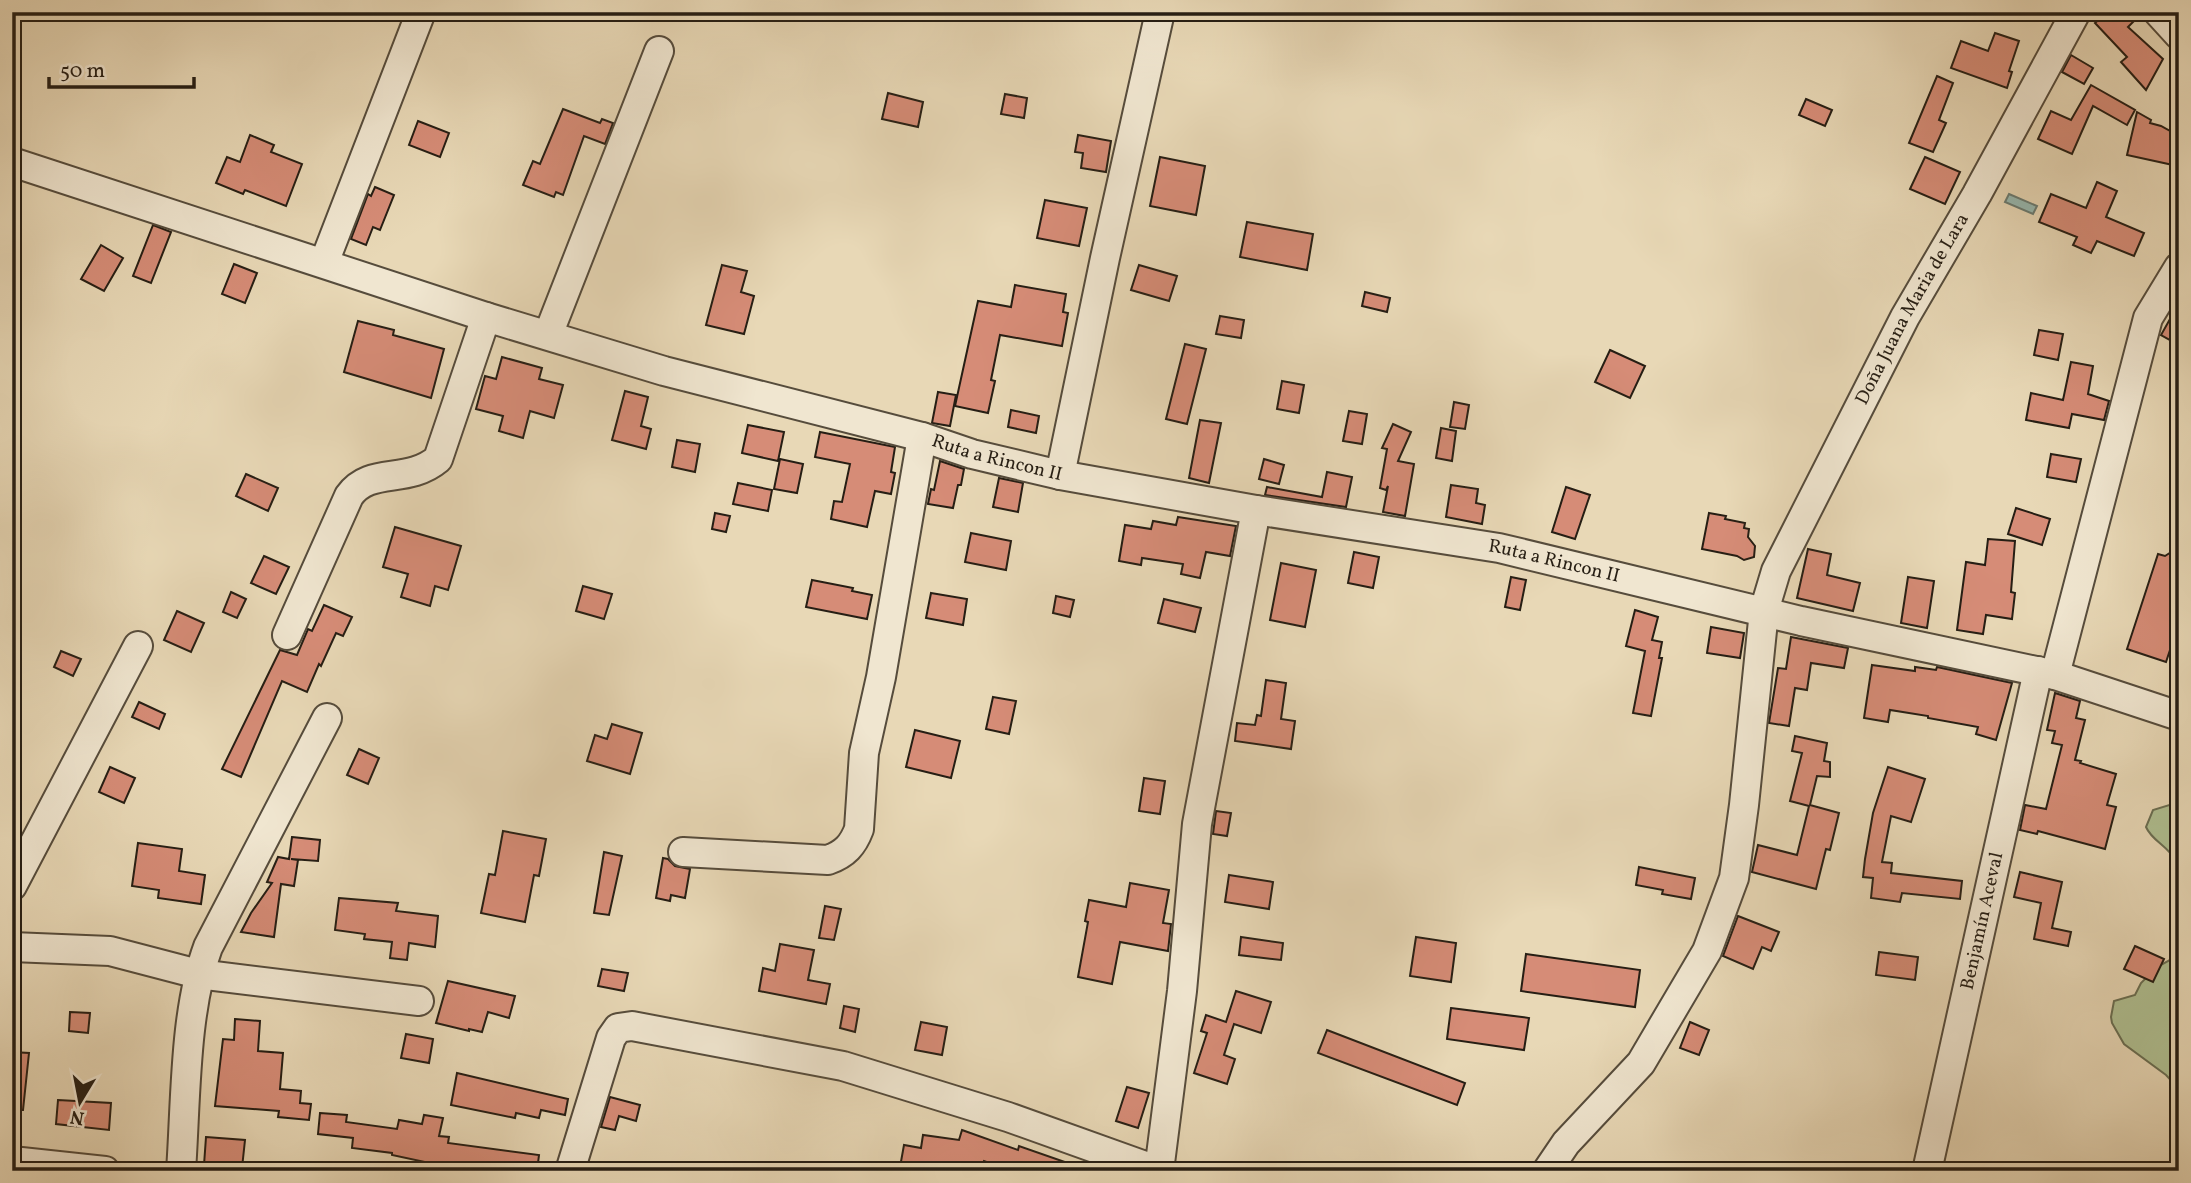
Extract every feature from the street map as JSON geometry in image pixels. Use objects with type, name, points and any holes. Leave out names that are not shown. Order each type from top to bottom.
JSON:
[{"type":"street","points":[[324,263],[421,12]]},
{"type":"street","points":[[1060,475],[1160,12]]},
{"type":"street","name":"Doña Juana Maria de Lara","points":[[1547,1171],[1566,1143],[1641,1063],[1707,951],[1734,878],[1764,611],[1776,571],[1905,317],[1978,194],[2076,12]]},
{"type":"street","points":[[2158,12],[2179,35]]},
{"type":"street","points":[[548,335],[659,51]]},
{"type":"street","name":"Ruta a Rincon II","points":[[12,162],[486,317],[664,371],[922,437],[972,454],[1060,475],[1256,510],[1499,548],[1801,621],[2047,673],[2179,716]]},
{"type":"street","name":"Benjamín Aceval","points":[[1927,1171],[2047,673],[2148,318],[2179,267]]},
{"type":"street","points":[[287,635],[349,496],[357,485],[367,480],[409,475],[429,467],[438,459],[486,317]]},
{"type":"street","points":[[683,852],[828,859],[844,853],[855,839],[859,829],[864,753],[881,677],[922,437]]},
{"type":"street","points":[[570,1171],[611,1038],[618,1028],[632,1026],[843,1066],[1008,1117],[1159,1171],[1182,991],[1196,824],[1256,510]]},
{"type":"street","points":[[12,886],[138,646]]},
{"type":"street","points":[[181,1171],[191,1022],[198,974],[208,947],[327,718]]},
{"type":"street","points":[[12,947],[110,951],[198,974],[419,1001]]},
{"type":"street","points":[[12,1161],[105,1171]]},
{"type":"green space","points":[[2179,802],[2179,920],[2175,860],[2146,827],[2153,810]]},
{"type":"green space","points":[[2179,955],[2179,1089],[2166,1075],[2124,1044],[2111,1017],[2114,1001],[2135,995],[2141,983],[2157,967]]},
{"type":"water","points":[[2009,194],[2037,206],[2033,214],[2005,202]]},
{"type":"building","points":[[2107,12],[2127,12],[2135,20],[2128,27],[2163,59],[2146,90],[2121,62],[2127,57],[2095,23]]},
{"type":"building","points":[[1995,33],[2019,41],[2009,71],[2012,72],[2007,88],[1951,68],[1961,41],[1988,51]]},
{"type":"building","points":[[2071,55],[2093,68],[2084,84],[2062,72]]},
{"type":"building","points":[[1937,76],[1953,83],[1939,120],[1946,123],[1933,152],[1909,143]]},
{"type":"building","points":[[2091,85],[2135,110],[2127,125],[2093,106],[2072,154],[2038,139],[2051,111],[2071,120]]},
{"type":"building","points":[[888,93],[923,102],[918,127],[882,119]]},
{"type":"building","points":[[1005,94],[1027,98],[1024,118],[1001,114]]},
{"type":"building","points":[[1806,99],[1832,110],[1825,126],[1799,115]]},
{"type":"building","points":[[563,109],[600,123],[602,119],[613,123],[605,144],[584,136],[563,195],[556,192],[554,197],[523,185],[533,161],[540,164]]},
{"type":"building","points":[[2137,112],[2151,120],[2150,123],[2179,136],[2173,165],[2127,155]]},
{"type":"building","points":[[418,121],[449,133],[440,157],[409,145]]},
{"type":"building","points":[[250,135],[274,145],[271,152],[302,164],[286,206],[245,190],[243,194],[216,183],[227,157],[240,162]]},
{"type":"building","points":[[1078,135],[1111,141],[1106,172],[1081,168],[1083,153],[1075,152]]},
{"type":"building","points":[[1160,157],[1205,166],[1196,215],[1150,206]]},
{"type":"building","points":[[1925,157],[1960,172],[1945,204],[1910,189]]},
{"type":"building","points":[[2097,182],[2117,191],[2106,217],[2144,233],[2134,256],[2097,241],[2091,253],[2073,245],[2077,237],[2039,222],[2051,194],[2086,208]]},
{"type":"building","points":[[375,187],[394,195],[380,230],[373,227],[366,245],[351,239],[368,194],[371,196]]},
{"type":"building","points":[[1045,200],[1087,208],[1079,246],[1037,238]]},
{"type":"building","points":[[1247,222],[1313,234],[1307,270],[1240,257]]},
{"type":"building","points":[[153,225],[171,232],[151,283],[133,276]]},
{"type":"building","points":[[101,245],[123,258],[104,291],[81,279]]},
{"type":"building","points":[[234,264],[257,273],[245,303],[222,294]]},
{"type":"building","points":[[722,265],[747,271],[741,292],[754,296],[744,334],[706,325]]},
{"type":"building","points":[[1139,265],[1177,276],[1169,301],[1131,290]]},
{"type":"building","points":[[1015,285],[1066,294],[1063,312],[1068,313],[1062,346],[1000,335],[988,413],[955,406],[978,301],[1011,307]]},
{"type":"building","points":[[1365,292],[1390,298],[1387,312],[1362,306]]},
{"type":"building","points":[[2179,303],[2179,345],[2161,335]]},
{"type":"building","points":[[1220,316],[1244,320],[1241,338],[1216,334]]},
{"type":"building","points":[[358,321],[394,330],[393,335],[444,349],[431,398],[344,372]]},
{"type":"building","points":[[2039,330],[2063,334],[2058,360],[2034,355]]},
{"type":"building","points":[[1185,344],[1206,349],[1187,424],[1166,419]]},
{"type":"building","points":[[1610,350],[1645,366],[1630,398],[1595,382]]},
{"type":"building","points":[[502,357],[542,368],[539,379],[563,385],[554,418],[530,411],[523,438],[499,431],[503,416],[476,409],[485,376],[496,379]]},
{"type":"building","points":[[2071,362],[2093,366],[2088,394],[2109,401],[2104,420],[2072,414],[2069,428],[2026,420],[2031,393],[2063,400]]},
{"type":"building","points":[[1282,381],[1304,385],[1299,413],[1277,409]]},
{"type":"building","points":[[625,391],[648,397],[641,426],[651,429],[646,449],[612,440]]},
{"type":"building","points":[[938,392],[956,395],[950,426],[932,423]]},
{"type":"building","points":[[1454,402],[1469,405],[1465,429],[1450,427]]},
{"type":"building","points":[[1011,410],[1039,416],[1036,433],[1008,427]]},
{"type":"building","points":[[1349,411],[1367,414],[1362,444],[1343,441]]},
{"type":"building","points":[[1200,420],[1221,423],[1209,483],[1189,478]]},
{"type":"building","points":[[1393,424],[1411,432],[1398,461],[1414,464],[1405,516],[1383,512],[1388,486],[1386,490],[1380,488],[1387,449],[1382,448]]},
{"type":"building","points":[[748,425],[784,432],[778,461],[742,453]]},
{"type":"building","points":[[1441,428],[1456,431],[1452,461],[1436,458]]},
{"type":"building","points":[[820,432],[895,447],[891,472],[895,473],[891,494],[875,491],[867,527],[831,519],[834,501],[842,502],[850,464],[815,457]]},
{"type":"building","points":[[677,440],[700,444],[695,472],[672,467]]},
{"type":"building","points":[[2051,454],[2081,459],[2076,482],[2047,477]]},
{"type":"building","points":[[780,459],[803,464],[797,493],[774,489]]},
{"type":"building","points":[[1264,459],[1284,465],[1279,484],[1259,479]]},
{"type":"building","points":[[940,461],[964,469],[953,508],[928,504]]},
{"type":"building","points":[[1327,472],[1352,477],[1346,507],[1265,495],[1267,487],[1322,497]]},
{"type":"building","points":[[246,474],[278,488],[268,511],[236,496]]},
{"type":"building","points":[[999,478],[1023,483],[1018,512],[993,507]]},
{"type":"building","points":[[738,483],[772,490],[768,511],[733,504]]},
{"type":"building","points":[[1451,485],[1478,489],[1476,503],[1485,505],[1482,524],[1446,517]]},
{"type":"building","points":[[1566,487],[1590,495],[1575,539],[1552,532]]},
{"type":"building","points":[[2016,508],[2050,519],[2042,545],[2008,534]]},
{"type":"building","points":[[715,513],[730,516],[726,532],[712,529]]},
{"type":"building","points":[[1709,513],[1745,523],[1744,528],[1749,529],[1748,537],[1755,546],[1754,557],[1744,560],[1702,549]]},
{"type":"building","points":[[1178,517],[1236,526],[1230,556],[1206,552],[1200,578],[1181,574],[1183,564],[1142,558],[1141,565],[1119,561],[1125,525],[1151,529],[1153,521],[1176,525]]},
{"type":"building","points":[[395,527],[461,546],[448,590],[435,586],[430,606],[401,597],[408,574],[383,567]]},
{"type":"building","points":[[971,533],[1011,541],[1006,570],[965,562]]},
{"type":"building","points":[[1988,539],[2015,541],[2012,619],[1986,615],[1983,634],[1957,630],[1966,562],[1985,565]]},
{"type":"building","points":[[2179,547],[2179,623],[2166,662],[2127,649],[2158,554],[2165,556]]},
{"type":"building","points":[[1808,549],[1831,554],[1827,575],[1860,583],[1853,611],[1797,598]]},
{"type":"building","points":[[1354,552],[1379,557],[1373,588],[1348,583]]},
{"type":"building","points":[[264,556],[289,567],[276,594],[251,583]]},
{"type":"building","points":[[1281,563],[1316,570],[1305,627],[1270,620]]},
{"type":"building","points":[[1511,577],[1526,580],[1520,610],[1505,607]]},
{"type":"building","points":[[1908,577],[1934,581],[1927,628],[1901,623]]},
{"type":"building","points":[[812,580],[853,588],[852,591],[872,595],[867,619],[806,607]]},
{"type":"building","points":[[583,586],[612,594],[604,619],[576,611]]},
{"type":"building","points":[[231,592],[246,599],[237,618],[223,612]]},
{"type":"building","points":[[931,593],[967,599],[963,625],[926,618]]},
{"type":"building","points":[[1056,596],[1074,600],[1070,617],[1053,613]]},
{"type":"building","points":[[1164,599],[1201,608],[1195,632],[1158,623]]},
{"type":"building","points":[[324,605],[352,617],[343,636],[336,633],[307,692],[282,681],[241,777],[222,769],[280,650],[297,655],[308,629],[312,631]]},
{"type":"building","points":[[1635,610],[1658,617],[1652,640],[1662,642],[1659,658],[1662,658],[1651,716],[1633,713],[1645,651],[1626,646]]},
{"type":"building","points":[[177,611],[204,623],[191,652],[164,640]]},
{"type":"building","points":[[1711,627],[1744,633],[1740,658],[1707,653]]},
{"type":"building","points":[[1791,637],[1848,648],[1844,668],[1811,663],[1807,690],[1795,688],[1789,726],[1769,723],[1778,668],[1786,669]]},
{"type":"building","points":[[61,651],[81,659],[73,676],[54,667]]},
{"type":"building","points":[[1872,665],[1915,671],[1915,667],[1936,670],[1937,667],[2012,683],[1996,740],[1976,734],[1978,727],[1928,716],[1890,710],[1888,722],[1864,718]]},
{"type":"building","points":[[1266,680],[1286,683],[1281,719],[1295,721],[1291,749],[1235,741],[1237,723],[1255,725],[1257,715],[1261,716]]},
{"type":"building","points":[[2055,693],[2080,701],[2076,718],[2085,720],[2075,760],[2116,774],[2107,805],[2116,807],[2105,849],[2038,831],[2037,834],[2020,830],[2025,805],[2046,809],[2062,745],[2052,743],[2055,731],[2047,730]]},
{"type":"building","points":[[993,697],[1016,701],[1009,734],[986,729]]},
{"type":"building","points":[[139,702],[165,714],[159,729],[132,717]]},
{"type":"building","points":[[612,724],[642,733],[630,774],[587,761],[595,735],[607,739]]},
{"type":"building","points":[[915,730],[960,741],[951,778],[906,767]]},
{"type":"building","points":[[1795,736],[1827,743],[1824,761],[1830,762],[1830,777],[1817,776],[1810,805],[1839,813],[1830,850],[1826,849],[1816,889],[1752,872],[1758,845],[1797,855],[1809,806],[1790,801],[1802,753],[1792,751]]},
{"type":"building","points":[[359,749],[379,758],[368,784],[347,775]]},
{"type":"building","points":[[110,767],[135,778],[124,803],[99,792]]},
{"type":"building","points":[[1888,767],[1925,779],[1911,822],[1891,816],[1882,862],[1892,863],[1891,873],[1962,881],[1960,899],[1902,893],[1900,902],[1871,898],[1873,878],[1863,877],[1865,859],[1873,813]]},
{"type":"building","points":[[1144,778],[1165,781],[1160,814],[1139,811]]},
{"type":"building","points":[[1216,811],[1231,813],[1227,836],[1213,834]]},
{"type":"building","points":[[503,831],[546,839],[539,876],[534,875],[525,922],[481,913],[489,874],[495,875]]},
{"type":"building","points":[[292,837],[320,840],[318,861],[291,859],[298,860],[294,886],[281,884],[274,937],[241,932],[272,883],[267,882],[278,857],[289,859]]},
{"type":"building","points":[[138,843],[182,849],[179,871],[205,875],[201,904],[158,898],[159,890],[132,886]]},
{"type":"building","points":[[604,852],[622,856],[609,915],[594,913]]},
{"type":"building","points":[[663,858],[675,866],[690,869],[685,898],[671,895],[670,901],[656,898]]},
{"type":"building","points":[[1639,867],[1695,878],[1691,899],[1662,894],[1663,890],[1636,885]]},
{"type":"building","points":[[2020,872],[2062,882],[2052,928],[2071,932],[2068,946],[2034,939],[2041,903],[2014,897]]},
{"type":"building","points":[[1229,875],[1273,882],[1269,909],[1225,902]]},
{"type":"building","points":[[1130,883],[1169,890],[1163,923],[1171,924],[1168,951],[1120,942],[1112,984],[1078,977],[1088,922],[1085,921],[1089,900],[1126,907]]},
{"type":"building","points":[[339,898],[398,903],[396,911],[438,916],[435,947],[409,943],[407,960],[390,958],[392,942],[364,939],[365,934],[335,930]]},
{"type":"building","points":[[825,906],[841,909],[834,940],[819,938]]},
{"type":"building","points":[[1738,916],[1779,932],[1771,951],[1762,947],[1753,969],[1723,956]]},
{"type":"building","points":[[1241,937],[1283,943],[1281,960],[1239,955]]},
{"type":"building","points":[[1416,937],[1456,943],[1451,982],[1410,976]]},
{"type":"building","points":[[780,944],[814,950],[808,980],[830,984],[826,1004],[759,991],[763,968],[775,971]]},
{"type":"building","points":[[2135,946],[2164,959],[2153,982],[2124,969]]},
{"type":"building","points":[[1879,952],[1918,957],[1915,980],[1876,975]]},
{"type":"building","points":[[1526,954],[1640,970],[1635,1007],[1521,991]]},
{"type":"building","points":[[602,969],[628,973],[624,991],[598,986]]},
{"type":"building","points":[[448,981],[515,996],[509,1018],[488,1012],[482,1032],[436,1023]]},
{"type":"building","points":[[1236,991],[1271,1002],[1261,1033],[1234,1024],[1224,1055],[1235,1059],[1227,1084],[1194,1073],[1207,1033],[1201,1031],[1206,1015],[1226,1022]]},
{"type":"building","points":[[844,1006],[859,1009],[855,1032],[840,1028]]},
{"type":"building","points":[[1451,1008],[1529,1018],[1524,1050],[1447,1039]]},
{"type":"building","points":[[70,1012],[90,1013],[88,1033],[69,1031]]},
{"type":"building","points":[[235,1019],[260,1021],[258,1051],[283,1053],[280,1089],[301,1091],[300,1103],[311,1104],[309,1120],[278,1117],[279,1111],[215,1106],[223,1039],[234,1040]]},
{"type":"building","points":[[921,1022],[947,1027],[942,1055],[915,1050]]},
{"type":"building","points":[[1690,1022],[1709,1030],[1699,1055],[1680,1048]]},
{"type":"building","points":[[1327,1030],[1465,1083],[1457,1105],[1318,1053]]},
{"type":"building","points":[[406,1034],[433,1039],[429,1063],[401,1058]]},
{"type":"building","points":[[12,1052],[29,1053],[23,1110],[12,1110]]},
{"type":"building","points":[[457,1073],[568,1099],[565,1115],[541,1110],[539,1118],[516,1113],[515,1118],[451,1105]]},
{"type":"building","points":[[1127,1087],[1149,1093],[1138,1128],[1116,1121]]},
{"type":"building","points":[[610,1097],[640,1105],[636,1121],[619,1116],[615,1130],[601,1127]]},
{"type":"building","points":[[58,1100],[111,1103],[109,1130],[56,1124]]},
{"type":"building","points":[[320,1113],[347,1115],[346,1122],[397,1129],[399,1120],[422,1124],[424,1115],[443,1118],[439,1136],[449,1137],[448,1143],[539,1155],[537,1171],[424,1171],[425,1162],[392,1153],[352,1148],[353,1138],[318,1134]]},
{"type":"building","points":[[962,1130],[1018,1150],[1019,1146],[1082,1168],[1082,1171],[1012,1171],[984,1161],[981,1171],[957,1171],[940,1165],[939,1171],[900,1167],[904,1145],[921,1148],[923,1135],[959,1140]]},
{"type":"building","points":[[206,1137],[245,1140],[242,1168],[204,1165]]}]
